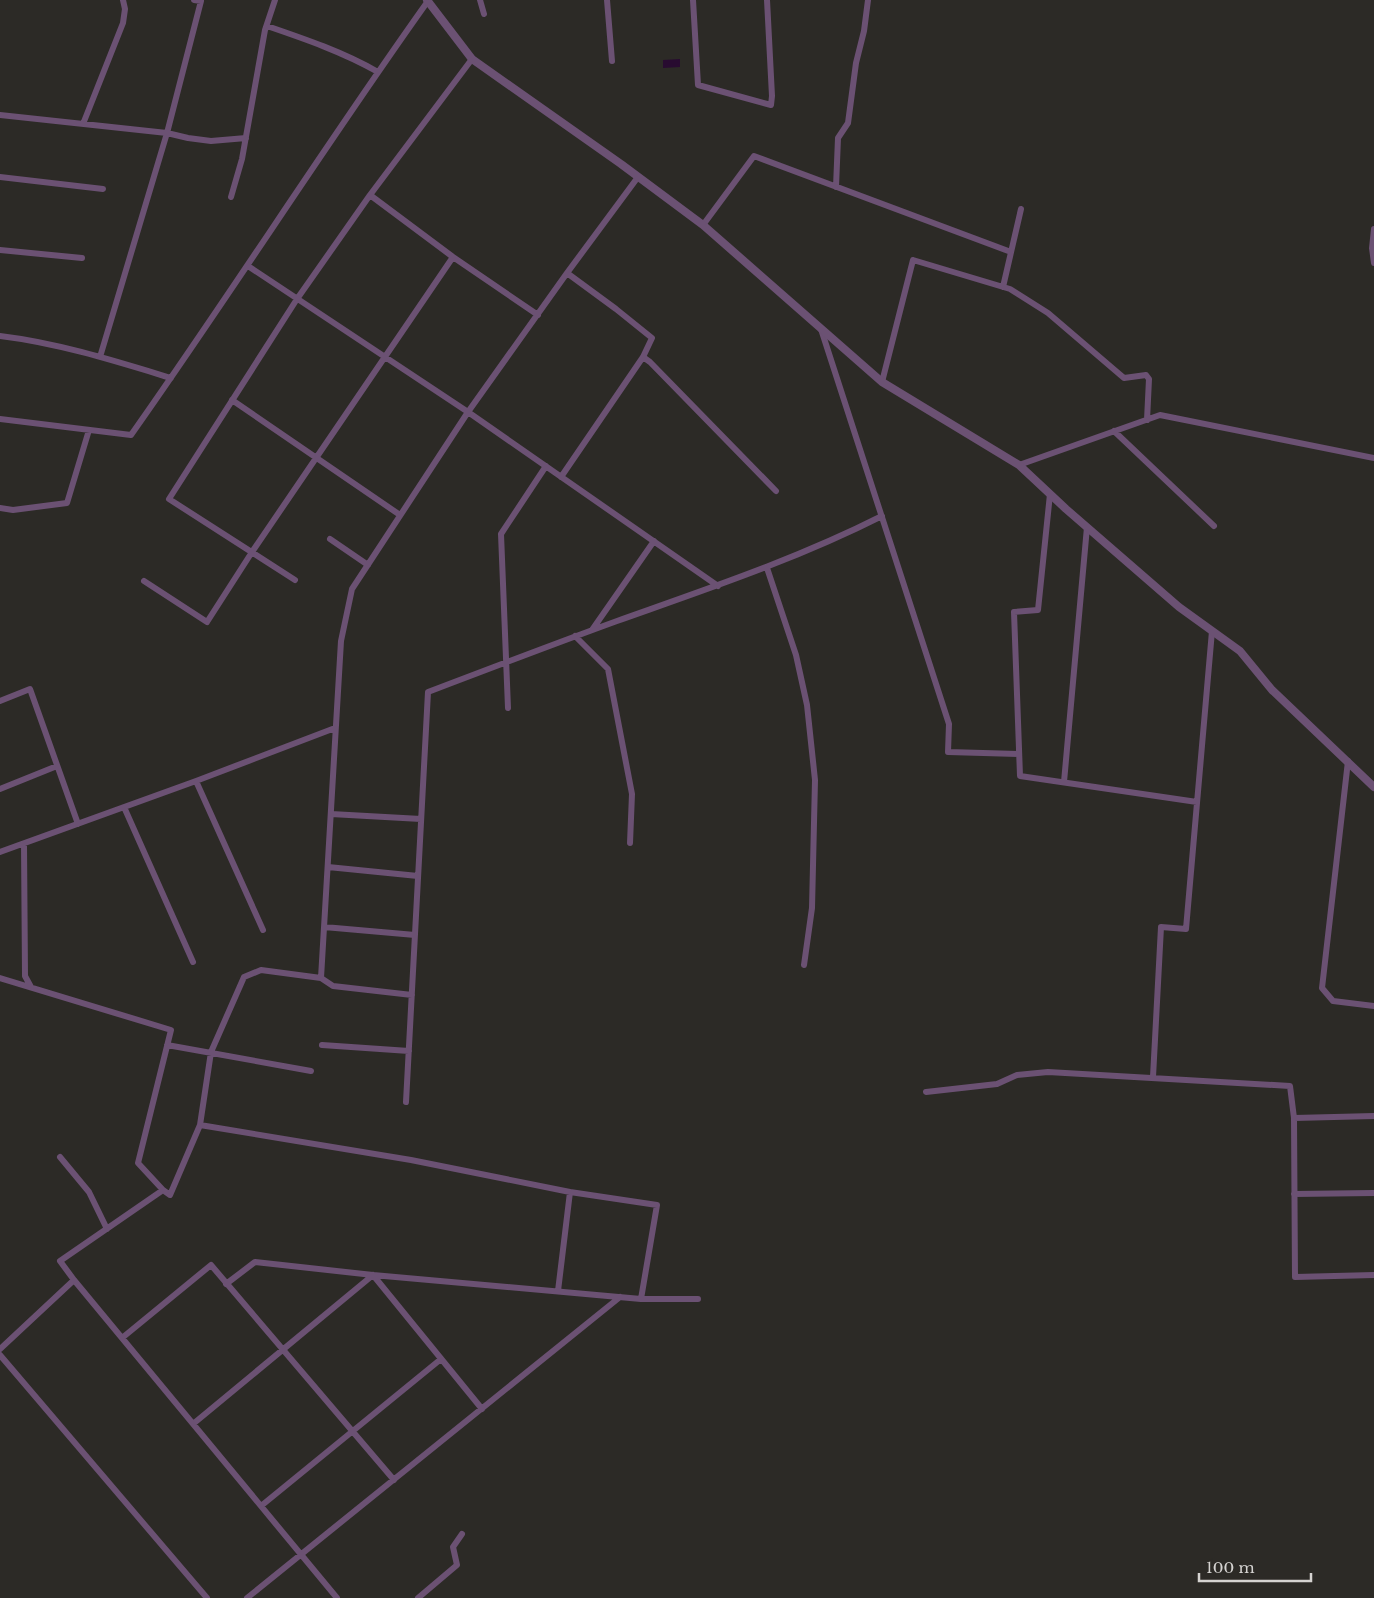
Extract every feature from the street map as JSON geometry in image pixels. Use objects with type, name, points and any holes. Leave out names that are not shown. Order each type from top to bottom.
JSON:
[{"type":"street","points":[[83,124],[123,23],[125,9],[123,0]]},
{"type":"street","points":[[100,357],[166,133],[201,1],[194,0]]},
{"type":"street","points":[[231,197],[242,159],[265,30],[275,0]]},
{"type":"street","points":[[0,419],[131,436],[428,0],[472,59],[703,225],[882,382],[1019,465],[1179,608],[1240,651],[1272,690],[1374,787]]},
{"type":"street","points":[[480,0],[484,14]]},
{"type":"street","points":[[607,0],[612,61]]},
{"type":"street","points":[[693,0],[698,85],[771,105],[767,0]]},
{"type":"street","points":[[836,187],[838,138],[848,123],[856,63],[864,31],[868,0]]},
{"type":"street","points":[[267,26],[357,60],[378,72]]},
{"type":"street","points":[[295,580],[169,498],[297,299],[370,195],[472,59]]},
{"type":"street","points":[[0,115],[166,133],[211,141],[246,138]]},
{"type":"street","points":[[703,225],[754,156],[1011,252]]},
{"type":"street","points":[[0,177],[103,189]]},
{"type":"street","points":[[321,978],[341,642],[352,589],[468,412],[638,177]]},
{"type":"street","points":[[370,195],[452,257],[538,315]]},
{"type":"street","points":[[1003,287],[1021,208]]},
{"type":"street","points":[[1374,229],[1372,248],[1374,263]]},
{"type":"street","points":[[0,250],[82,258]]},
{"type":"street","points":[[144,582],[207,622],[383,356],[452,257]]},
{"type":"street","points":[[882,382],[913,260],[1010,289],[1048,313],[1124,378],[1146,375],[1149,379],[1147,420]]},
{"type":"street","points":[[248,266],[468,412],[718,586]]},
{"type":"street","points":[[561,477],[643,358],[652,338],[567,273]]},
{"type":"street","points":[[821,328],[949,724],[948,752],[1019,754]]},
{"type":"street","points":[[0,336],[21,338],[100,357],[171,378]]},
{"type":"street","points":[[643,358],[650,362],[776,491]]},
{"type":"street","points":[[232,400],[400,515]]},
{"type":"street","points":[[1019,465],[1160,415],[1374,458]]},
{"type":"street","points":[[0,508],[13,510],[67,503],[89,430]]},
{"type":"street","points":[[1114,431],[1214,526]]},
{"type":"street","points":[[508,708],[501,534],[546,466]]},
{"type":"street","points":[[1050,494],[1038,610],[1014,612],[1020,776],[1197,802]]},
{"type":"street","points":[[406,1102],[428,692],[575,636],[767,568],[849,533],[882,516]]},
{"type":"street","points":[[1064,782],[1087,527]]},
{"type":"street","points":[[330,539],[368,565]]},
{"type":"street","points":[[591,631],[654,541]]},
{"type":"street","points":[[767,568],[796,655],[807,705],[814,780],[812,908],[804,965]]},
{"type":"street","points":[[1153,1077],[1161,927],[1186,929],[1212,631]]},
{"type":"street","points":[[575,636],[608,669],[632,794],[630,843]]},
{"type":"street","points":[[0,701],[30,690],[78,824]]},
{"type":"street","points":[[0,852],[335,728]]},
{"type":"street","points":[[1348,761],[1322,988],[1333,1001],[1374,1006]]},
{"type":"street","points":[[0,789],[58,766]]},
{"type":"street","points":[[196,781],[263,930]]},
{"type":"street","points":[[124,807],[193,962]]},
{"type":"street","points":[[331,814],[421,819]]},
{"type":"street","points":[[24,844],[25,976],[31,987]]},
{"type":"street","points":[[328,867],[418,876]]},
{"type":"street","points":[[324,927],[415,935]]},
{"type":"street","points":[[0,978],[171,1030],[138,1163],[170,1195],[200,1125],[211,1052],[244,977],[261,970],[321,978],[333,986],[412,995]]},
{"type":"street","points":[[168,1045],[311,1071]]},
{"type":"street","points":[[322,1045],[409,1051]]},
{"type":"street","points":[[926,1092],[997,1084],[1017,1076],[1048,1072],[1290,1086],[1294,1118],[1294,1277],[1374,1275]]},
{"type":"street","points":[[1294,1118],[1374,1116]]},
{"type":"street","points":[[200,1125],[411,1160],[570,1192],[657,1205],[640,1299]]},
{"type":"street","points":[[60,1157],[90,1192],[106,1229]]},
{"type":"street","points":[[163,1190],[60,1261],[192,1424],[338,1598]]},
{"type":"street","points":[[558,1291],[570,1192]]},
{"type":"street","points":[[1294,1194],[1374,1193]]},
{"type":"street","points":[[226,1284],[255,1262],[373,1275],[640,1299],[698,1299]]},
{"type":"street","points":[[122,1338],[211,1266],[394,1480]]},
{"type":"street","points":[[192,1424],[373,1275]]},
{"type":"street","points":[[373,1275],[482,1409]]},
{"type":"street","points":[[0,1349],[74,1280]]},
{"type":"street","points":[[247,1598],[620,1297]]},
{"type":"street","points":[[0,1355],[207,1598]]},
{"type":"street","points":[[261,1506],[442,1359]]},
{"type":"street","points":[[418,1598],[457,1566],[453,1547],[462,1534]]},
{"type":"shaded area","points":[[680,59],[680,67],[663,68],[663,60]]}]
